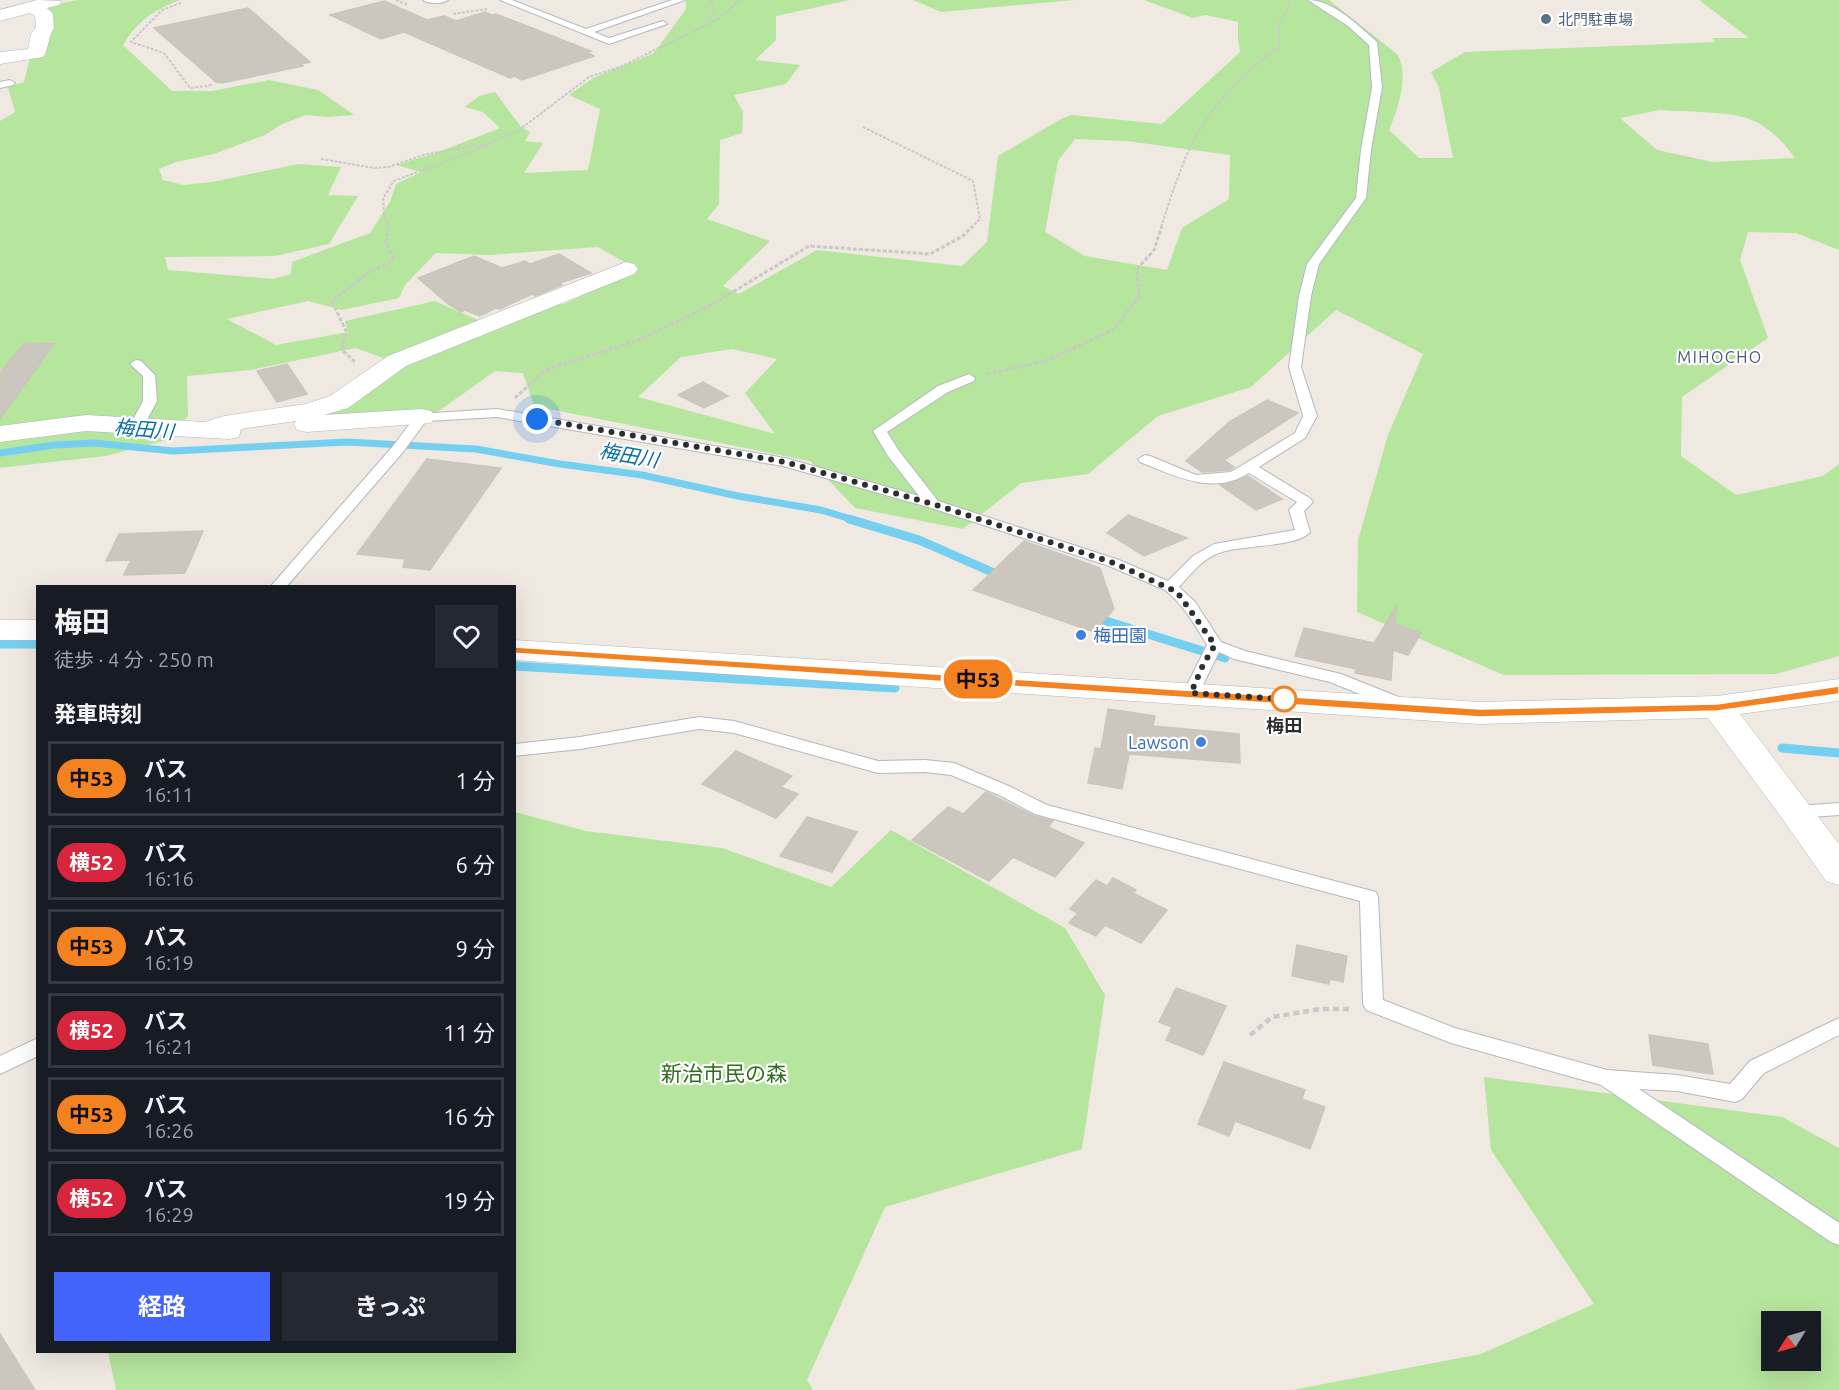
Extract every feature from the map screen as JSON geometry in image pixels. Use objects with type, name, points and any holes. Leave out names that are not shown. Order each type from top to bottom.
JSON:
[{"type":"street","points":[[0,16],[58,0]]},
{"type":"street","points":[[0,58],[36,53],[40,34],[45,28],[44,15],[32,7]]},
{"type":"street","points":[[207,430],[224,424],[309,411],[339,402],[397,362],[626,269]]},
{"type":"street","points":[[0,434],[86,423],[225,432],[417,425]]},
{"type":"street","points":[[0,630],[36,630]]},
{"type":"street","points":[[516,650],[1197,679],[1412,708],[1480,713],[1717,707],[1839,690]]},
{"type":"street","points":[[1717,707],[1797,812],[1839,872]]},
{"type":"lane","points":[[427,0],[444,0]]},
{"type":"lane","points":[[504,0],[609,41],[663,24]]},
{"type":"lane","points":[[586,32],[681,0]]},
{"type":"lane","points":[[1145,459],[1194,479],[1209,480],[1235,476],[1300,435],[1310,416],[1294,367],[1305,297],[1313,264],[1361,198],[1366,150],[1377,87],[1374,44],[1351,24],[1312,0]]},
{"type":"lane","points":[[136,364],[149,375],[150,401],[136,427]]},
{"type":"lane","points":[[933,504],[893,453],[880,431],[929,397],[969,378]]},
{"type":"lane","points":[[280,585],[398,450],[417,425],[505,414],[785,462],[933,504],[1114,563],[1170,587],[1197,615],[1215,646],[1260,661],[1335,678],[1412,708]]},
{"type":"lane","points":[[1170,587],[1206,553],[1225,545],[1293,537],[1304,532],[1296,510],[1306,502],[1249,467]]},
{"type":"lane","points":[[1197,679],[1215,646]]},
{"type":"lane","points":[[516,750],[580,743],[699,723],[734,727],[878,767],[926,766],[954,769],[1005,791],[1041,810],[1369,897],[1373,1005],[1451,1035],[1607,1078],[1677,1083],[1736,1093],[1757,1067],[1839,1026]]},
{"type":"lane","points":[[1797,812],[1839,809]]},
{"type":"lane","points":[[0,1066],[36,1047]]},
{"type":"lane","points":[[1607,1078],[1719,1156],[1839,1235]]},
{"type":"path","points":[[396,0],[416,8]]},
{"type":"path","points":[[704,24],[715,12],[711,0]]},
{"type":"path","points":[[357,363],[342,350],[346,331],[332,301],[369,272],[390,262],[393,256],[386,242],[389,226],[382,198],[394,181],[493,143],[519,130],[590,77],[620,67],[718,19],[740,0]]},
{"type":"path","points":[[969,378],[1045,361],[1113,330],[1139,297],[1137,269],[1154,250],[1172,194],[1195,139],[1213,110],[1253,67],[1279,46],[1279,24],[1289,6],[1289,0]]},
{"type":"path","points":[[181,3],[162,10],[131,42],[138,47],[158,50],[174,65],[190,88],[212,85]]},
{"type":"path","points":[[447,13],[458,14],[490,9]]},
{"type":"path","points":[[505,414],[516,396],[545,370],[636,341],[706,308],[809,246],[930,254],[963,236],[980,219],[973,181],[863,127]]},
{"type":"path","points":[[321,159],[375,168],[388,167],[427,154],[493,143]]},
{"type":"path","points":[[1250,1035],[1272,1017],[1321,1009],[1348,1009],[1373,1005]]},
{"type":"green space","points":[[77,0],[180,0],[147,17],[134,29],[123,45],[172,91],[212,91],[269,80],[318,90],[354,115],[328,117],[306,115],[282,124],[265,135],[214,154],[176,162],[159,169],[163,180],[184,185],[212,182],[298,164],[341,167],[328,195],[358,196],[329,244],[275,256],[165,257],[168,270],[273,279],[291,274],[292,262],[370,233],[390,202],[396,184],[421,172],[396,165],[436,153],[500,128],[483,112],[465,107],[479,96],[495,92],[521,127],[530,132],[525,141],[543,143],[524,173],[588,170],[600,109],[569,95],[593,78],[654,53],[686,9],[686,0],[850,0],[776,16],[776,40],[755,60],[800,65],[786,84],[734,95],[743,112],[742,133],[720,140],[719,204],[707,219],[770,241],[723,286],[739,294],[817,250],[962,266],[987,242],[998,156],[1071,115],[1162,124],[1240,52],[1238,22],[1206,15],[1193,18],[1144,0],[1329,0],[1398,55],[1402,73],[1401,92],[1389,130],[1419,158],[1453,158],[1439,88],[1431,72],[1465,52],[1715,42],[1712,38],[1749,38],[1699,0],[1839,0],[1839,250],[1796,233],[1748,232],[1740,260],[1768,338],[1682,397],[1681,456],[1736,495],[1823,476],[1839,464],[1839,656],[1776,674],[1504,675],[1357,612],[1358,540],[1388,435],[1423,354],[1336,310],[1251,387],[1158,416],[1088,474],[1021,483],[963,529],[855,508],[810,461],[534,406],[523,373],[495,371],[436,413],[305,421],[399,364],[356,348],[251,370],[187,376],[188,416],[167,440],[105,456],[0,468],[0,121],[15,112],[8,87],[24,82],[30,58],[46,55],[47,32],[54,27],[52,14],[45,7]],"holes":[[[1660,110],[1741,116],[1769,130],[1781,140],[1795,158],[1713,162],[1657,150],[1620,118]],[[1075,139],[1127,141],[1230,155],[1229,199],[1182,228],[1167,270],[1085,256],[1045,232],[1058,161]],[[598,247],[637,269],[564,304],[515,310],[478,320],[435,301],[345,321],[348,332],[276,345],[227,319],[308,301],[342,310],[399,298],[405,285],[436,253],[489,255]],[[732,349],[777,359],[745,393],[775,434],[638,397],[681,357]]]},
{"type":"green space","points":[[913,0],[1075,0],[941,12]]},
{"type":"green space","name":"新治市民の森","points":[[516,812],[586,831],[722,848],[831,887],[891,830],[1065,928],[1105,995],[1082,1149],[885,1207],[807,1380],[813,1390],[116,1390],[108,1353],[516,1353]]},
{"type":"green space","points":[[1484,1077],[1782,1117],[1839,1148],[1839,1390],[1292,1390],[1481,1354],[1594,1304],[1491,1150]]},
{"type":"building","points":[[384,1],[427,20],[444,16],[456,21],[485,12],[496,14],[591,51],[587,52],[594,56],[522,80],[514,76],[510,78],[404,32],[381,39],[330,15]]},
{"type":"building","points":[[248,8],[310,62],[302,64],[303,66],[222,83],[216,82],[154,28]]},
{"type":"building","points":[[559,254],[591,273],[560,283],[562,285],[535,296],[532,294],[480,316],[465,310],[461,312],[418,278],[474,256],[502,268],[525,261],[530,264]]},
{"type":"building","points":[[24,343],[54,344],[0,419],[0,373]]},
{"type":"building","points":[[287,364],[307,394],[277,402],[257,371]]},
{"type":"building","points":[[703,382],[728,396],[704,408],[678,395]]},
{"type":"building","points":[[1267,400],[1298,413],[1224,460],[1234,467],[1230,470],[1202,472],[1186,461],[1229,422]]},
{"type":"building","points":[[427,459],[501,468],[430,570],[403,567],[405,559],[357,554]]},
{"type":"building","points":[[1248,476],[1282,499],[1256,510],[1220,485]]},
{"type":"building","points":[[1128,515],[1187,538],[1144,556],[1107,533]]},
{"type":"building","points":[[203,531],[185,573],[124,575],[131,560],[106,561],[119,534]]},
{"type":"building","points":[[1024,541],[1100,568],[1114,609],[1094,632],[973,590]]},
{"type":"building","points":[[1397,606],[1395,624],[1421,633],[1408,655],[1393,650],[1391,680],[1355,673],[1356,669],[1295,656],[1304,628],[1374,643]]},
{"type":"building","points":[[1108,709],[1155,716],[1153,726],[1239,734],[1240,763],[1129,754],[1122,789],[1088,783],[1095,748],[1101,749]]},
{"type":"building","points":[[736,751],[792,776],[781,787],[798,794],[776,818],[702,784]]},
{"type":"building","points":[[986,792],[1034,816],[1053,821],[1048,827],[1084,843],[1055,877],[1013,857],[989,881],[912,840],[948,807],[963,814]]},
{"type":"building","points":[[807,817],[857,832],[832,872],[780,856]]},
{"type":"building","points":[[1113,878],[1136,890],[1133,893],[1167,910],[1141,943],[1105,925],[1096,936],[1069,923],[1078,913],[1070,909],[1096,880],[1107,886]]},
{"type":"building","points":[[1297,945],[1347,956],[1343,982],[1330,979],[1329,984],[1292,976]]},
{"type":"building","points":[[1176,988],[1226,1006],[1203,1055],[1166,1040],[1172,1027],[1159,1022]]},
{"type":"building","points":[[1649,1035],[1708,1044],[1713,1074],[1653,1065]]},
{"type":"building","points":[[1224,1062],[1305,1090],[1302,1099],[1325,1107],[1310,1149],[1235,1121],[1229,1136],[1198,1124]]},
{"type":"building","points":[[0,1334],[35,1390],[0,1390]]},
{"type":"waterway","name":"梅田川","points":[[0,453],[54,445],[94,443],[173,451],[347,442],[476,449],[560,464],[642,475],[738,496],[821,510],[854,520]]},
{"type":"waterway","name":"梅田川","points":[[849,519],[919,540],[1001,576]]},
{"type":"waterway","name":"梅田川","points":[[1093,617],[1225,658]]},
{"type":"waterway","points":[[0,644],[36,644]]},
{"type":"waterway","points":[[516,666],[895,688]]},
{"type":"waterway","points":[[1782,748],[1839,753]]},
{"type":"bus line","name":"中53","points":[[516,650],[1480,713],[1717,707],[1839,690]]},
{"type":"place","name":"北門駐車場","points":[[1546,19]]},
{"type":"place","name":"梅田園","points":[[1081,635]]},
{"type":"place","name":"梅田","points":[[1284,699]]},
{"type":"place","name":"Lawson","points":[[1201,742]]},
{"type":"district","name":"MIHOCHO","points":[[1720,357]]},
{"type":"route","points":[[537,419],[785,462],[933,504],[1030,538],[1114,563],[1177,592],[1197,615],[1215,645],[1191,693],[1284,699]]}]
